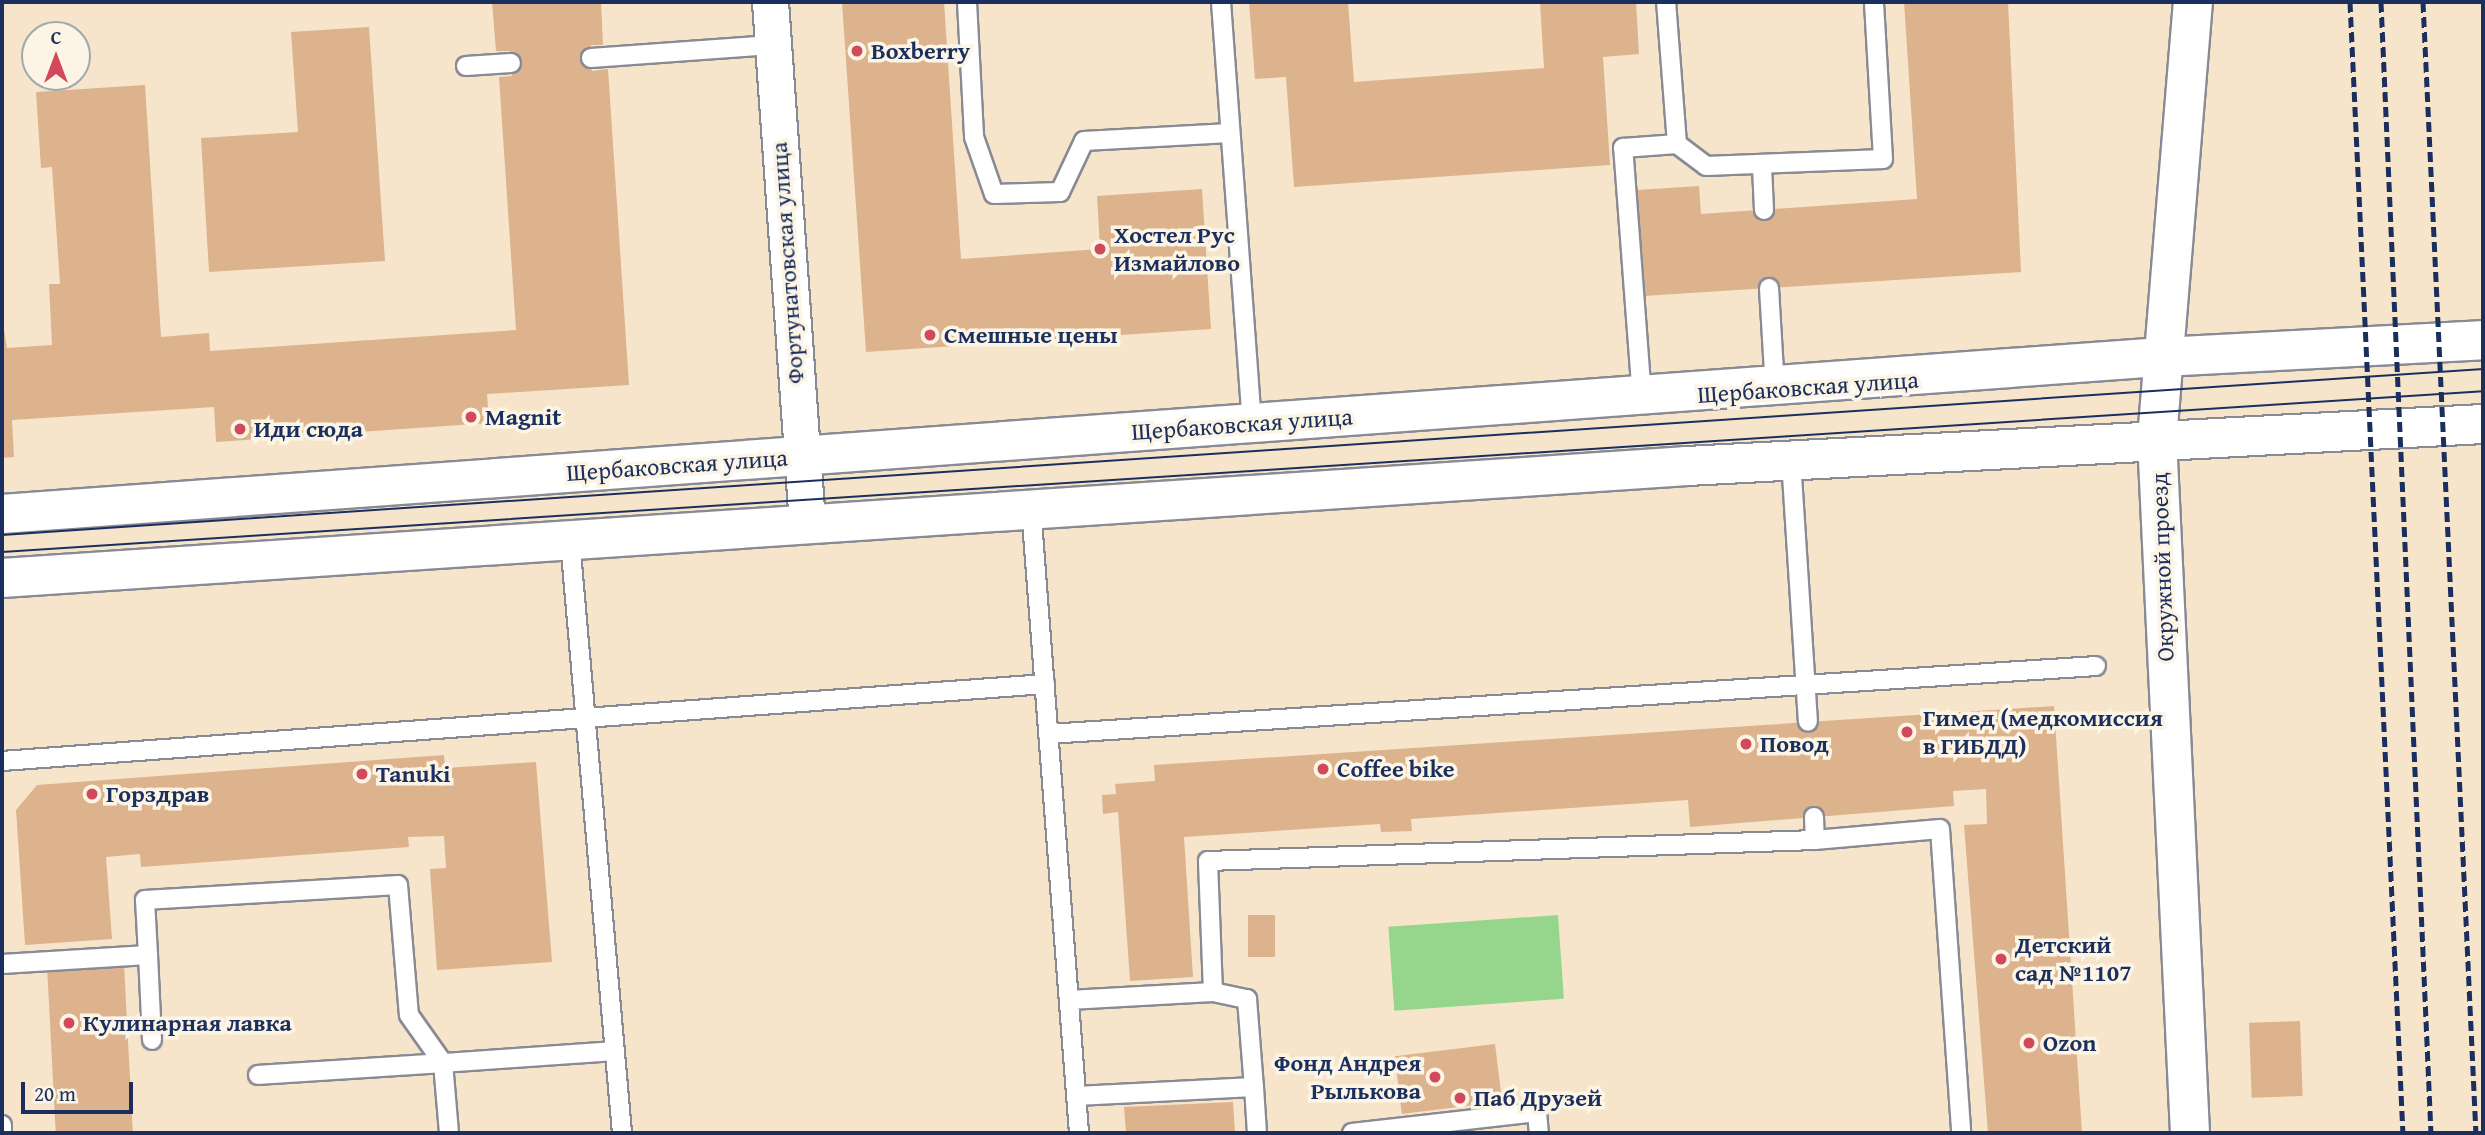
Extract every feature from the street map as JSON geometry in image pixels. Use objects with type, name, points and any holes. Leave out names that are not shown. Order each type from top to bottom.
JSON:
[{"type":"main road","name":"Окружной проезд","points":[[2190,1133],[2157,439],[2193,2]]},
{"type":"main road","name":"Щербаковская улица","points":[[2,514],[1252,423],[1775,389],[2162,357],[2483,340]]},
{"type":"main road","points":[[2,578],[1031,508],[1791,460],[2483,424]]},
{"type":"street","name":"Фортунатовская улица","points":[[770,2],[807,523]]},
{"type":"lane","points":[[967,2],[974,137],[994,194],[1060,192],[1084,141],[1230,133]]},
{"type":"lane","points":[[1221,2],[1252,423]]},
{"type":"lane","points":[[1666,2],[1678,144]]},
{"type":"lane","points":[[1642,398],[1623,148],[1678,144],[1706,166],[1762,167],[1883,159],[1874,2]]},
{"type":"lane","points":[[591,58],[772,45]]},
{"type":"lane","points":[[467,66],[511,63]]},
{"type":"lane","points":[[1762,167],[1764,210]]},
{"type":"lane","points":[[1769,288],[1775,389]]},
{"type":"lane","points":[[1791,460],[1808,721]]},
{"type":"lane","points":[[1031,508],[1079,1133]]},
{"type":"lane","points":[[570,541],[622,1133]]},
{"type":"lane","points":[[1048,734],[2096,666]]},
{"type":"lane","points":[[2,761],[1045,684]]},
{"type":"lane","points":[[1814,817],[1815,840]]},
{"type":"lane","points":[[1213,992],[1208,861],[1815,840],[1940,829],[1961,1133]]},
{"type":"lane","points":[[152,1040],[145,900],[398,885],[409,1015],[443,1063],[449,1133]]},
{"type":"lane","points":[[2,964],[148,955]]},
{"type":"lane","points":[[1069,1000],[1213,992],[1247,999],[1257,1133]]},
{"type":"lane","points":[[258,1075],[614,1051]]},
{"type":"lane","points":[[1076,1096],[1254,1087]]},
{"type":"lane","points":[[1352,1133],[1537,1112],[1539,1133]]},
{"type":"lane","points":[[2,1125],[2,1133]]},
{"type":"green space","points":[[1558,915],[1564,999],[1394,1011],[1388,927]]},
{"type":"building","points":[[492,2],[601,2],[603,45],[591,45],[591,58],[592,71],[608,69],[629,385],[487,394],[489,423],[216,442],[214,407],[12,420],[14,457],[2,458],[2,317],[7,348],[52,345],[49,284],[60,284],[52,167],[41,168],[36,92],[91,91],[91,88],[145,85],[161,337],[209,333],[210,351],[516,330],[499,77],[512,76],[510,51],[496,51]]},
{"type":"building","points":[[842,2],[944,2],[961,259],[1100,249],[1097,196],[1202,189],[1211,329],[866,352]]},
{"type":"building","points":[[1249,2],[1348,2],[1354,82],[1544,68],[1540,2],[1636,2],[1639,54],[1603,57],[1610,165],[1294,187],[1286,77],[1255,79]]},
{"type":"building","points":[[1904,2],[2008,2],[2021,272],[1644,296],[1637,190],[1699,186],[1701,214],[1917,199]]},
{"type":"building","points":[[369,27],[385,261],[209,272],[201,138],[298,132],[291,32]]},
{"type":"building","points":[[2054,706],[2082,1133],[1988,1133],[1964,825],[1987,824],[1986,789],[1953,791],[1954,806],[1690,827],[1688,800],[1411,819],[1412,831],[1381,832],[1380,824],[1184,837],[1193,977],[1130,981],[1118,812],[1103,814],[1102,795],[1116,794],[1115,784],[1155,781],[1154,765]]},
{"type":"building","points":[[444,755],[445,768],[536,762],[552,962],[437,970],[430,869],[446,868],[444,836],[408,837],[409,847],[141,867],[140,854],[106,857],[112,939],[25,945],[16,810],[37,785]]},
{"type":"building","points":[[1248,915],[1275,915],[1275,957],[1248,957]]},
{"type":"building","points":[[124,964],[133,1133],[56,1133],[47,968]]},
{"type":"building","points":[[2300,1021],[2303,1096],[2252,1098],[2249,1023]]},
{"type":"building","points":[[1495,1044],[1502,1102],[1402,1114],[1395,1056]]},
{"type":"building","points":[[1233,1102],[1235,1133],[1126,1133],[1124,1107]]},
{"type":"tram line","points":[[2,535],[2483,369]]},
{"type":"tram line","points":[[2,552],[2483,391]]},
{"type":"railway","points":[[2350,2],[2403,1133]]},
{"type":"railway","points":[[2381,2],[2431,1133]]},
{"type":"railway","points":[[2423,2],[2476,1133]]},
{"type":"place","name":"Boxberry","points":[[857,51]]},
{"type":"place","name":"Хостел Рус Измайлово","points":[[1100,249]]},
{"type":"place","name":"Смешные цены","points":[[930,335]]},
{"type":"place","name":"Magnit","points":[[471,417]]},
{"type":"place","name":"Иди сюда","points":[[240,429]]},
{"type":"place","name":"Гимед (медкомиссия в ГИБДД)","points":[[1907,732]]},
{"type":"place","name":"Повод","points":[[1746,744]]},
{"type":"place","name":"Coffee bike","points":[[1323,769]]},
{"type":"place","name":"Tanuki","points":[[362,774]]},
{"type":"place","name":"Горздрав","points":[[92,794]]},
{"type":"place","name":"Детский сад №1107","points":[[2001,959]]},
{"type":"place","name":"Кулинарная лавка","points":[[69,1023]]},
{"type":"place","name":"Ozon","points":[[2029,1043]]},
{"type":"place","name":"Фонд Андрея Рылькова","points":[[1435,1077]]},
{"type":"place","name":"Паб Друзей","points":[[1460,1098]]}]
